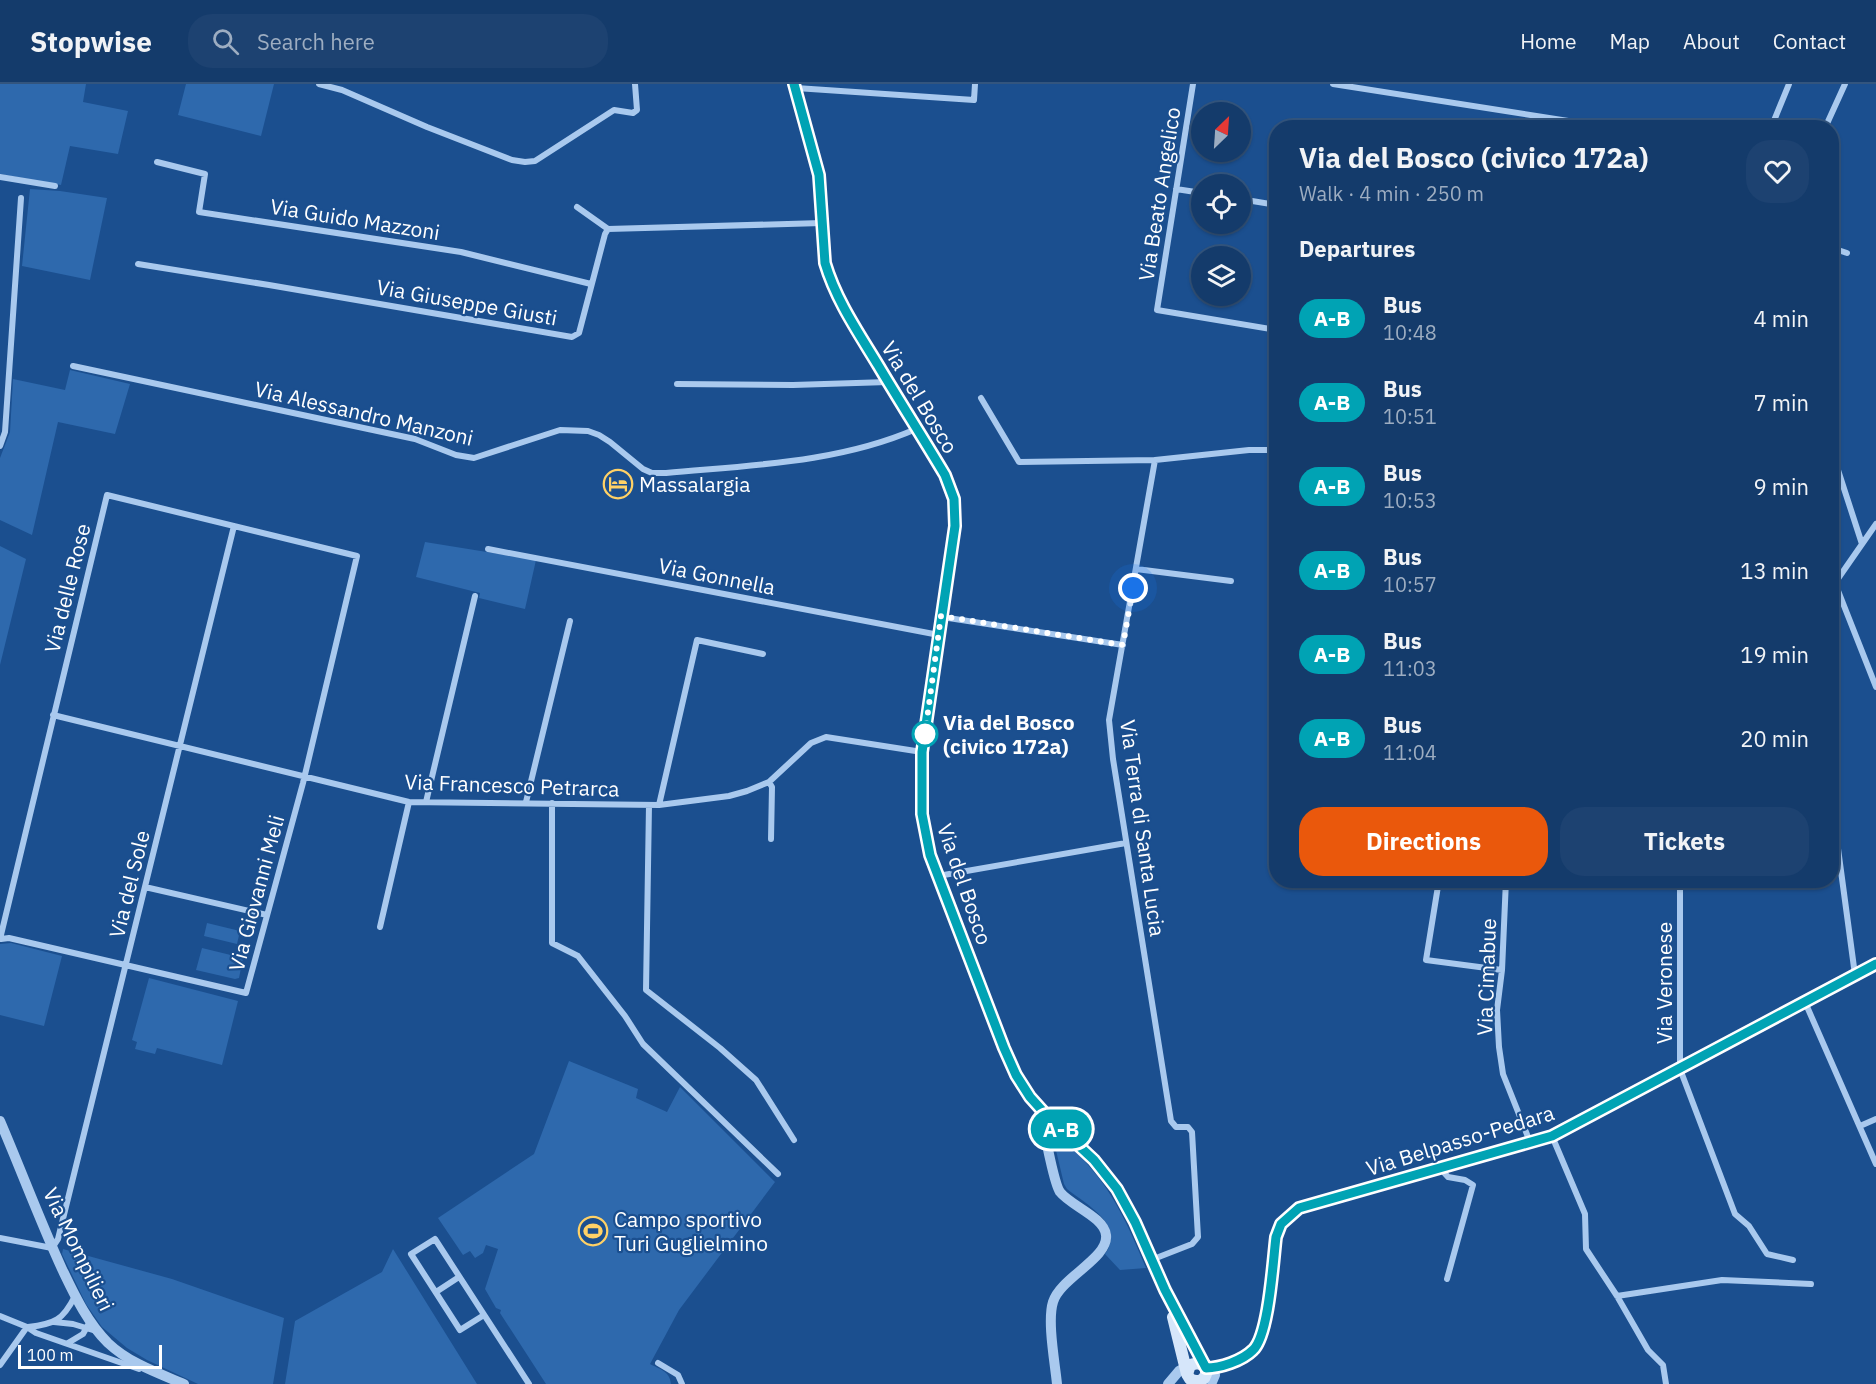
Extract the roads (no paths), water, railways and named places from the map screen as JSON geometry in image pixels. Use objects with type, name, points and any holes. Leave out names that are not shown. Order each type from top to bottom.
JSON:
[{"type":"main road","name":"Via del Bosco","points":[[795,86],[819,175],[825,263],[835,291],[945,475],[951,488],[956,511],[922,752],[922,814],[925,836],[938,876],[1016,1075],[1030,1097],[1048,1117],[1094,1160],[1112,1181],[1165,1290]]},
{"type":"main road","points":[[1165,1290],[1198,1375]]},
{"type":"main road","points":[[1165,1290],[1198,1375]]},
{"type":"street","points":[[319,84],[342,90],[427,127],[512,160],[525,162],[535,161],[614,110],[633,113],[637,110],[635,84]]},
{"type":"street","points":[[795,86],[974,100],[975,84]]},
{"type":"street","name":"Via Beato Angelico","points":[[1193,84],[1157,310],[1269,329]]},
{"type":"street","points":[[1333,84],[1566,120]]},
{"type":"street","points":[[1774,120],[1789,84]]},
{"type":"street","points":[[1829,120],[1845,84]]},
{"type":"street","name":"Via Guido Mazzoni","points":[[157,162],[205,174],[199,212],[461,252],[591,284]]},
{"type":"street","points":[[0,177],[55,186]]},
{"type":"street","points":[[1176,189],[1191,191]]},
{"type":"street","points":[[0,446],[5,432],[21,198]]},
{"type":"street","points":[[1251,201],[1269,204]]},
{"type":"street","points":[[577,207],[609,229],[822,223]]},
{"type":"street","name":"Via Giuseppe Giusti","points":[[138,264],[572,337],[579,333],[605,234],[609,229]]},
{"type":"street","points":[[1839,250],[1847,253]]},
{"type":"street","name":"Via Alessandro Manzoni","points":[[73,366],[415,438],[456,455],[474,458],[560,430],[588,431],[599,435],[652,473],[834,455],[886,442],[917,429]]},
{"type":"street","points":[[677,384],[793,385],[888,382]]},
{"type":"street","points":[[981,398],[1019,462],[1155,460],[1269,450]]},
{"type":"street","name":"Via Terra di Santa Lucia","points":[[1151,1260],[1192,1244],[1198,1237],[1192,1132],[1188,1127],[1176,1127],[1171,1121],[1113,759],[1109,720],[1155,460]]},
{"type":"street","points":[[1839,473],[1862,544]]},
{"type":"street","name":"Via delle Rose","points":[[0,939],[107,495],[357,556]]},
{"type":"street","points":[[1839,577],[1876,524]]},
{"type":"street","name":"Via del Sole","points":[[52,1248],[58,1239],[234,526]]},
{"type":"street","name":"Via Gonnella","points":[[489,549],[939,635]]},
{"type":"street","name":"Via Giovanni Meli","points":[[0,939],[9,938],[246,993],[304,777],[357,556]]},
{"type":"street","points":[[1136,569],[1231,581]]},
{"type":"street","points":[[1839,593],[1876,687]]},
{"type":"street","points":[[426,802],[475,596]]},
{"type":"street","points":[[941,616],[1123,645]]},
{"type":"street","points":[[526,802],[570,621]]},
{"type":"street","points":[[659,805],[697,640],[763,654]]},
{"type":"street","name":"Via Francesco Petrarca","points":[[53,714],[409,802],[659,805],[729,796],[769,782],[812,743],[826,737],[922,752]]},
{"type":"street","points":[[769,782],[772,787],[771,839]]},
{"type":"street","points":[[380,927],[409,802]]},
{"type":"street","points":[[552,802],[552,943],[578,956],[625,1016],[643,1044],[778,1174]]},
{"type":"street","points":[[650,805],[646,990],[720,1048],[756,1080],[794,1140]]},
{"type":"street","points":[[938,876],[1126,843]]},
{"type":"street","points":[[1839,856],[1855,975]]},
{"type":"street","points":[[145,887],[267,915]]},
{"type":"street","points":[[1438,888],[1426,960],[1502,970]]},
{"type":"street","name":"Via Cimabue","points":[[1506,888],[1502,970],[1497,1010],[1503,1074],[1530,1142]]},
{"type":"street","name":"Via Veronese","points":[[1680,888],[1680,1069],[1735,1214],[1749,1226],[1767,1254],[1793,1260]]},
{"type":"street","name":"Via Belpasso-Pedara","points":[[1198,1375],[1252,1351],[1262,1333],[1276,1237],[1281,1224],[1299,1208],[1552,1136],[1876,964]]},
{"type":"street","points":[[1805,1002],[1876,1164]]},
{"type":"street","points":[[1048,1117],[1045,1126],[1056,1184],[1060,1192],[1098,1221],[1106,1235],[1106,1242],[1101,1250],[1062,1287],[1053,1300],[1052,1322],[1057,1384]]},
{"type":"street","points":[[1860,1126],[1876,1119]]},
{"type":"street","name":"Via Mompilieri","points":[[0,1121],[52,1248],[91,1326],[120,1353],[162,1376],[184,1384]]},
{"type":"street","points":[[1552,1136],[1585,1214],[1586,1249],[1617,1296],[1648,1350],[1663,1365],[1666,1384]]},
{"type":"street","points":[[0,1145],[12,1148]]},
{"type":"street","points":[[1440,1168],[1448,1177],[1465,1180],[1473,1185],[1447,1279]]},
{"type":"street","points":[[0,1238],[52,1248]]},
{"type":"street","points":[[484,1315],[460,1330],[411,1254],[435,1239],[529,1384]]},
{"type":"street","points":[[436,1292],[459,1277]]},
{"type":"street","points":[[1617,1296],[1722,1280],[1810,1284]]},
{"type":"street","points":[[0,1365],[27,1327],[52,1322],[63,1317],[75,1296]]},
{"type":"street","points":[[0,1316],[36,1333],[162,1376]]},
{"type":"street","points":[[52,1322],[91,1326]]},
{"type":"street","points":[[67,1344],[77,1339],[91,1326]]},
{"type":"street","points":[[658,1362],[678,1375],[682,1384]]},
{"type":"street","points":[[1168,1384],[1198,1375]]},
{"type":"place","name":"Massalargia","points":[[618,484]]},
{"type":"place","name":"Via del Bosco (civico 172a)","points":[[925,734]]},
{"type":"place","name":"Campo sportivo Turi Guglielmino","points":[[593,1231]]}]
